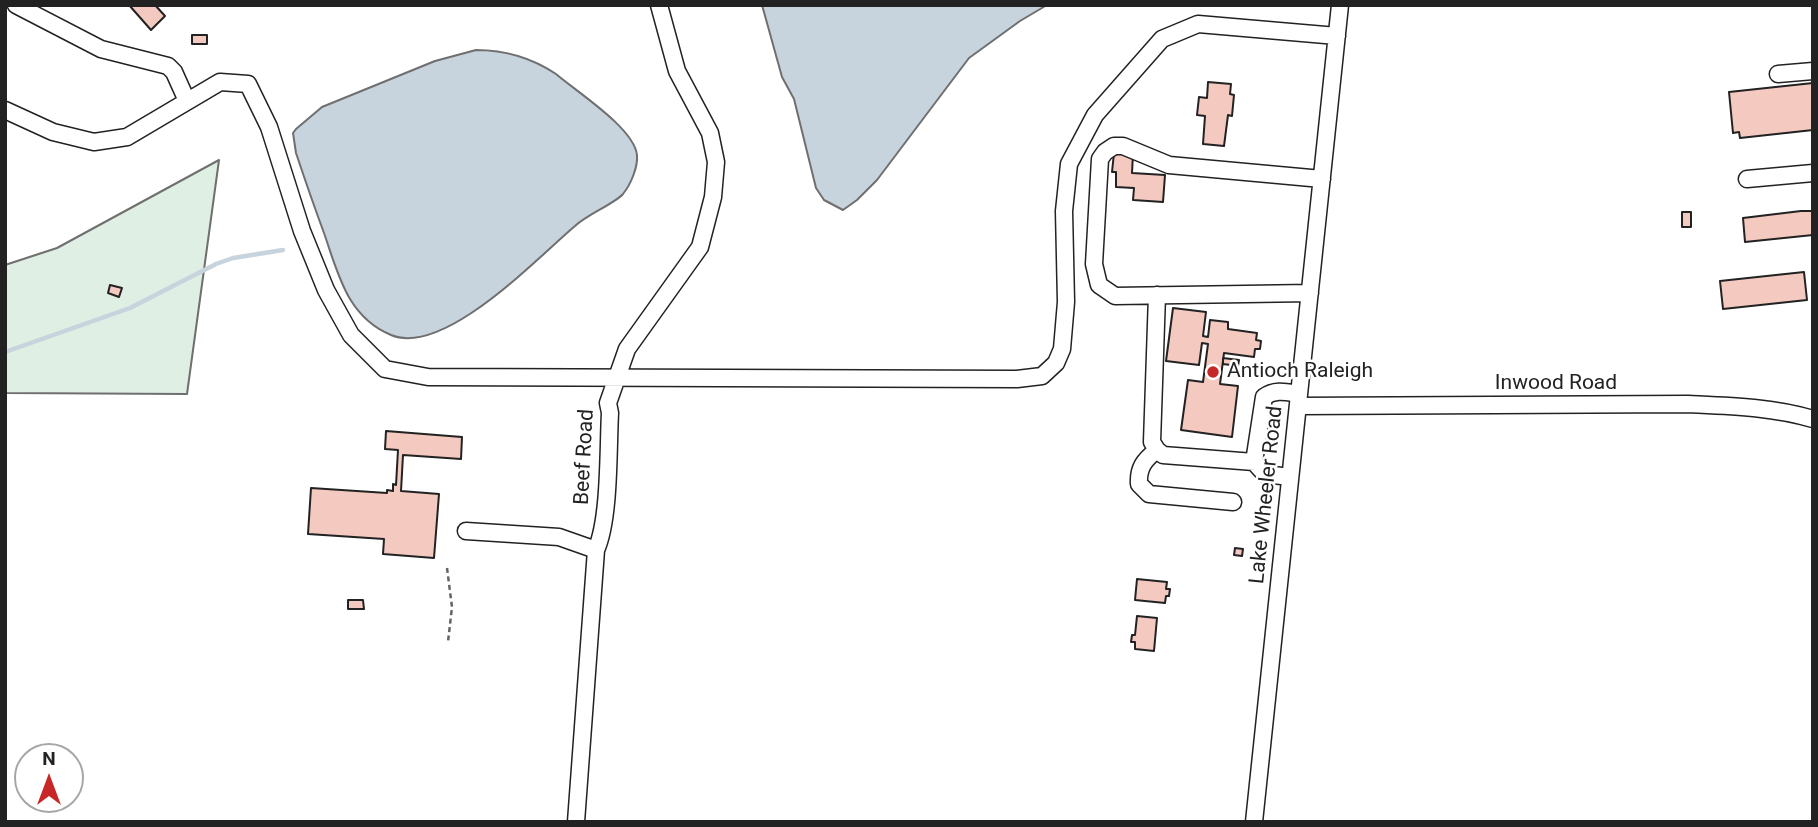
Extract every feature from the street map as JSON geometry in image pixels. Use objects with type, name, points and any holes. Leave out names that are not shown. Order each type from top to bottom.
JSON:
[{"type":"street","points":[[16,5],[101,49],[168,66],[174,72],[187,101]]},
{"type":"street","name":"Beef Road","points":[[576,822],[596,550],[600,541],[606,492],[610,413],[608,403],[627,349],[700,247],[713,197],[716,162],[710,133],[677,71],[659,5]]},
{"type":"street","name":"Lake Wheeler Road","points":[[1255,822],[1340,5]]},
{"type":"street","points":[[5,110],[53,132],[94,142],[127,137],[220,82],[248,84],[269,127],[302,231],[326,290],[351,335],[385,369],[428,377],[1017,379],[1042,376],[1056,363],[1062,349],[1066,302],[1064,211],[1069,164],[1095,115],[1162,39],[1198,24],[1337,36]]},
{"type":"street","points":[[1778,74],[1813,71]]},
{"type":"street","points":[[1310,293],[1115,296],[1099,285],[1094,264],[1100,159],[1114,146],[1123,146],[1169,165],[1322,179]]},
{"type":"street","points":[[1747,179],[1813,173]]},
{"type":"street","points":[[1157,295],[1152,442],[1157,450],[1163,455],[1254,462],[1265,474],[1290,477]]},
{"type":"street","name":"Inwood Road","points":[[1254,462],[1264,397],[1279,391],[1298,400],[1688,404],[1744,407],[1808,416]]},
{"type":"street","points":[[1157,450],[1138,471],[1139,484],[1149,494],[1233,502]]},
{"type":"street","points":[[466,531],[559,537],[596,550]]},
{"type":"path","points":[[447,568],[452,607],[448,642]]},
{"type":"green space","points":[[219,160],[187,394],[5,393],[5,265],[57,248]]},
{"type":"shaded area","points":[[762,5],[1047,5],[969,58],[877,180],[843,210],[824,200],[816,188],[794,99],[782,77]]},
{"type":"shaded area","points":[[476,50],[518,56],[556,74],[626,133],[637,155],[635,170],[629,185],[619,198],[580,222],[489,301],[437,332],[413,338],[391,335],[364,317],[346,292],[296,153],[293,133],[322,107],[435,61]]},
{"type":"building","points":[[129,5],[155,5],[165,16],[151,30]]},
{"type":"building","points":[[192,35],[207,35],[207,44],[192,44]]},
{"type":"building","points":[[1208,82],[1231,84],[1230,94],[1234,95],[1224,146],[1203,144],[1205,116],[1197,115],[1199,97],[1207,98]]},
{"type":"building","points":[[1813,83],[1813,130],[1740,138],[1739,132],[1733,133],[1729,92]]},
{"type":"building","points":[[1114,153],[1133,154],[1132,173],[1165,175],[1163,202],[1133,200],[1134,188],[1116,187],[1116,172],[1112,172]]},
{"type":"building","points":[[1813,211],[1813,235],[1745,242],[1743,218]]},
{"type":"building","points":[[1682,212],[1691,212],[1691,227],[1682,227]]},
{"type":"building","points":[[1804,272],[1807,300],[1723,309],[1720,281]]},
{"type":"building","points":[[110,285],[122,288],[119,297],[108,293]]},
{"type":"building","name":"Antioch Raleigh","points":[[1173,308],[1206,312],[1203,336],[1208,337],[1210,320],[1228,322],[1228,329],[1257,333],[1256,340],[1261,341],[1260,349],[1255,349],[1254,357],[1224,353],[1220,384],[1238,386],[1232,437],[1181,430],[1188,380],[1203,382],[1208,344],[1202,343],[1199,365],[1166,361]]},
{"type":"building","name":"Antioch Raleigh","points":[[1223,358],[1239,360],[1238,366],[1223,364]]},
{"type":"building","points":[[386,431],[462,437],[461,459],[403,455],[401,491],[439,494],[434,558],[383,554],[384,539],[308,534],[311,488],[387,493],[387,490],[393,491],[393,484],[396,485],[398,450],[385,449]]},
{"type":"building","points":[[1235,548],[1243,549],[1242,556],[1234,555]]},
{"type":"building","points":[[1137,579],[1167,582],[1166,589],[1170,589],[1165,603],[1135,600]]},
{"type":"building","points":[[348,600],[363,600],[364,609],[348,609]]},
{"type":"building","points":[[1137,616],[1157,618],[1154,651],[1135,649],[1135,642],[1131,642],[1132,635],[1135,635]]},
{"type":"waterway","points":[[5,352],[130,308],[216,264],[233,258],[283,250]]},
{"type":"place","name":"Antioch Raleigh","points":[[1213,372]]}]
